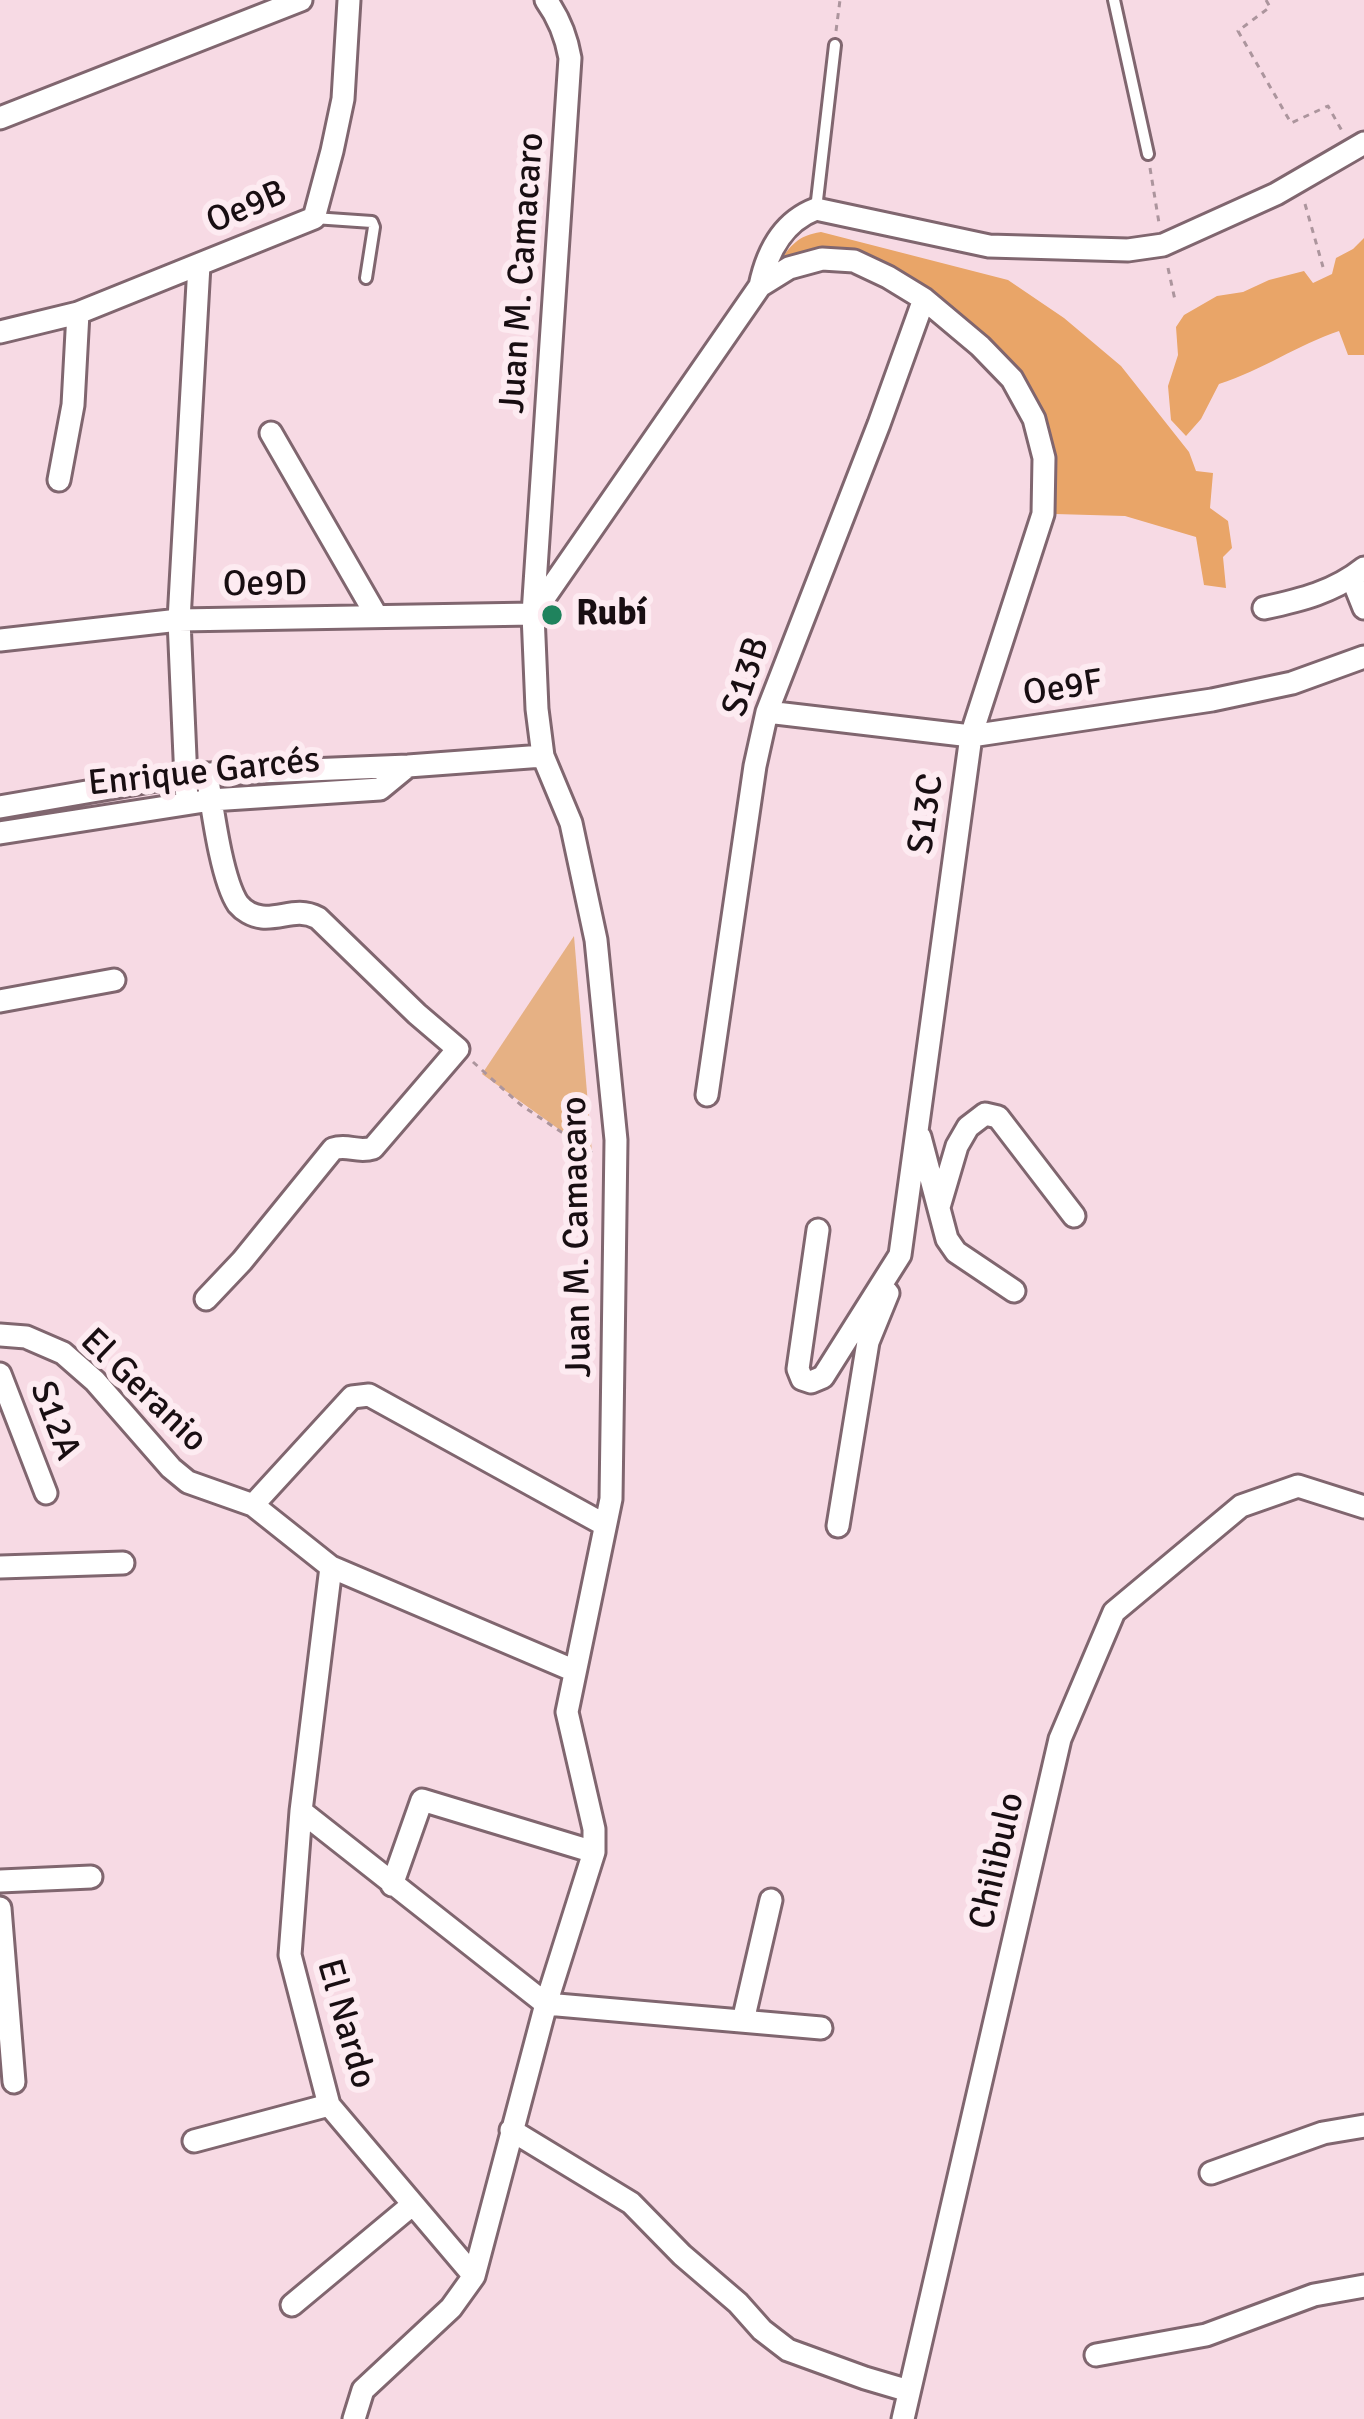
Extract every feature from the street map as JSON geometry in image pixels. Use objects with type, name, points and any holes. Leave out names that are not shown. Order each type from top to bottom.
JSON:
[{"type":"street","points":[[0,118],[301,0]]},
{"type":"street","name":"Oe9B","points":[[0,332],[78,313],[314,218],[343,99],[349,0]]},
{"type":"street","name":"Juan M. Camacaro","points":[[354,2419],[363,2390],[451,2308],[474,2276],[546,2004],[594,1852],[594,1829],[567,1712],[611,1499],[616,1167],[596,940],[571,823],[543,756],[537,709],[533,614],[570,58],[567,39],[546,0]]},
{"type":"street","points":[[533,614],[760,286],[765,259],[801,215],[816,209],[989,246],[1128,250],[1163,245],[1276,194],[1358,145]]},
{"type":"street","name":"S13C","points":[[760,286],[789,268],[822,260],[854,261],[888,277],[924,299],[1012,379],[1034,419],[1044,458],[1042,514],[970,736],[900,1255],[823,1377],[811,1382],[802,1379],[798,1369],[818,1230]]},
{"type":"street","points":[[187,803],[196,774],[179,620],[199,265]]},
{"type":"street","name":"S13B","points":[[707,1095],[766,712],[924,299]]},
{"type":"street","points":[[59,480],[73,405],[78,313]]},
{"type":"street","points":[[271,433],[376,615]]},
{"type":"street","points":[[1264,608],[1309,598],[1358,573],[1364,608]]},
{"type":"street","name":"Oe9D","points":[[0,640],[179,620],[533,614]]},
{"type":"street","name":"Oe9F","points":[[766,712],[970,736],[1212,700],[1292,683],[1364,657]]},
{"type":"street","name":"Enrique Garcés","points":[[0,807],[196,774],[543,756]]},
{"type":"street","name":"Enrique Garcés","points":[[0,833],[211,800],[380,789],[408,766]]},
{"type":"street","points":[[196,774],[211,800],[230,891],[242,910],[262,917],[293,912],[318,918],[458,1049],[373,1148],[360,1152],[333,1149],[206,1298]]},
{"type":"street","points":[[0,1001],[114,980]]},
{"type":"street","points":[[939,1207],[957,1146],[968,1126],[985,1114],[998,1117],[1074,1216]]},
{"type":"street","points":[[917,1128],[946,1239],[956,1252],[1014,1291]]},
{"type":"street","points":[[838,1526],[868,1342],[900,1255]]},
{"type":"street","name":"El Geranio","points":[[0,1335],[26,1336],[63,1354],[95,1381],[188,1482],[253,1505],[331,1567],[575,1671]]},
{"type":"street","name":"S12A","points":[[0,1374],[46,1492]]},
{"type":"street","points":[[253,1505],[352,1397],[360,1394],[605,1525]]},
{"type":"street","name":"Chilibulo","points":[[903,2419],[1060,1738],[1114,1612],[1241,1506],[1298,1486],[1364,1507]]},
{"type":"street","points":[[0,1567],[123,1563]]},
{"type":"street","points":[[331,1567],[301,1811],[546,2004],[821,2028]]},
{"type":"street","points":[[392,1886],[422,1800],[594,1852]]},
{"type":"street","name":"El Nardo","points":[[301,1811],[290,1955],[329,2105],[474,2276]]},
{"type":"street","points":[[0,1881],[91,1877]]},
{"type":"street","points":[[742,2021],[771,1900]]},
{"type":"street","points":[[0,1908],[14,2082]]},
{"type":"street","points":[[194,2141],[329,2105]]},
{"type":"street","points":[[1211,2174],[1323,2133],[1364,2126]]},
{"type":"street","points":[[512,2130],[631,2203],[788,2350],[909,2391]]},
{"type":"street","points":[[292,2305],[412,2205]]},
{"type":"street","points":[[1096,2355],[1206,2335],[1314,2295],[1364,2286]]},
{"type":"lane","points":[[1114,0],[1148,154]]},
{"type":"lane","points":[[816,209],[835,45]]},
{"type":"lane","points":[[314,218],[373,222],[366,278]]},
{"type":"path","points":[[835,45],[840,0]]},
{"type":"path","points":[[1266,0],[1270,7],[1238,31],[1292,123],[1328,106],[1358,145]]},
{"type":"path","points":[[1148,154],[1175,300]]},
{"type":"path","points":[[1306,205],[1323,267]]},
{"type":"path","points":[[458,1049],[521,1105],[616,1167]]},
{"type":"shaded area","points":[[821,232],[1008,280],[1064,318],[1121,366],[1189,452],[1196,471],[1213,473],[1210,508],[1228,521],[1232,548],[1223,557],[1226,588],[1204,585],[1196,537],[1125,516],[1055,514],[1054,457],[1044,416],[1020,376],[892,268],[778,264],[795,242]]},
{"type":"shaded area","points":[[1364,238],[1364,355],[1348,355],[1339,331],[1309,343],[1219,384],[1186,436],[1171,420],[1168,386],[1178,355],[1176,327],[1184,315],[1217,296],[1304,271],[1313,283],[1332,274],[1336,258]]},
{"type":"shaded area","points":[[574,936],[592,1153],[482,1074]]},
{"type":"place","name":"Rubí","points":[[552,615]]}]
